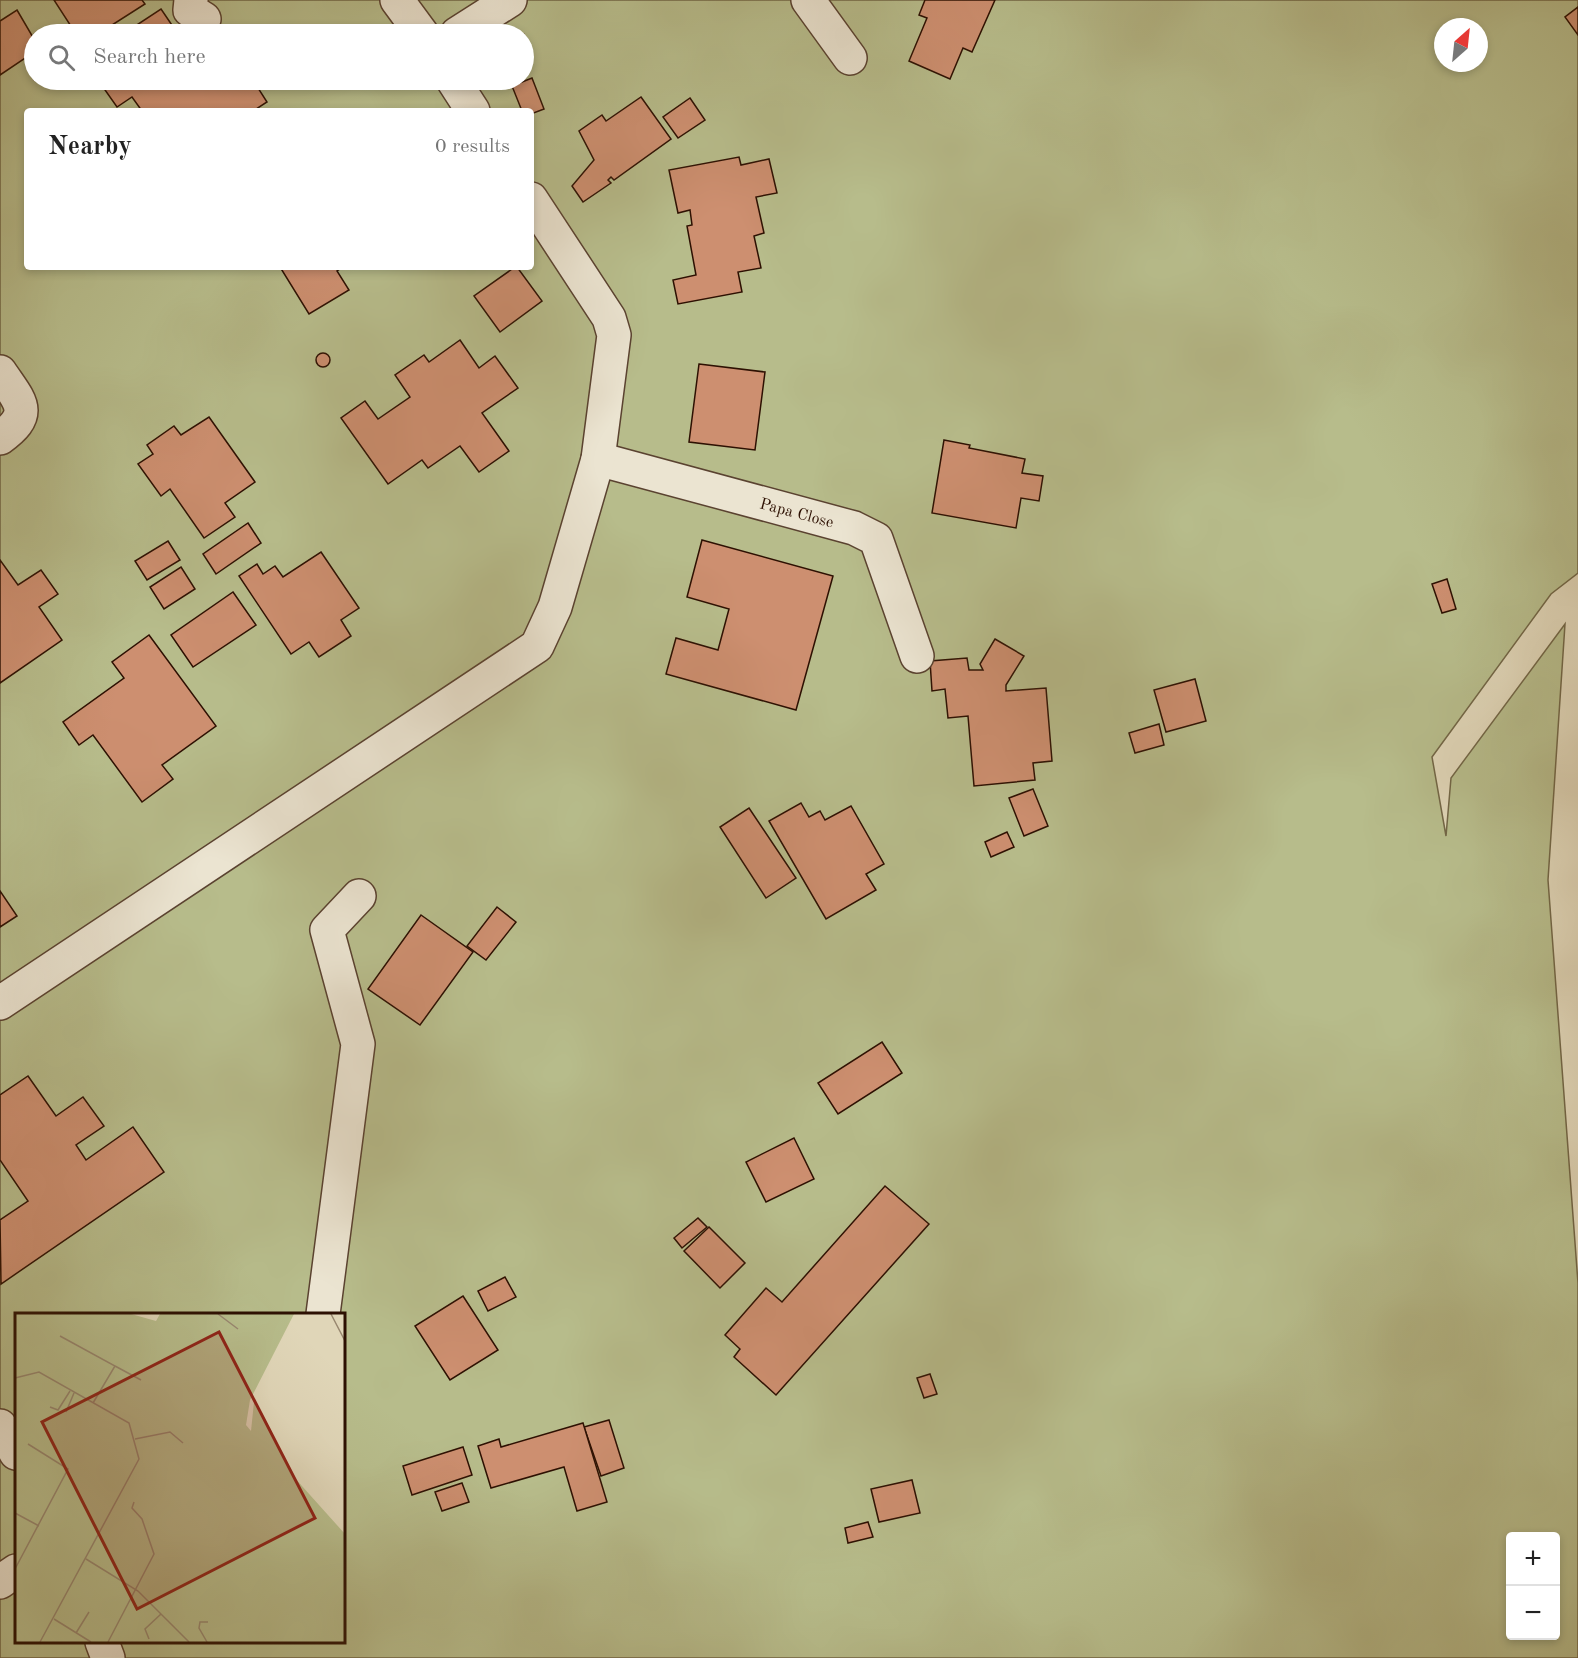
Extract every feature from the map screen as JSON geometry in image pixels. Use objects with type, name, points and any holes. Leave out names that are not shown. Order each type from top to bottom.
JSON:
[{"type":"street","points":[[397,0],[415,24]]},
{"type":"street","points":[[473,24],[510,0]]},
{"type":"street","points":[[808,0],[850,58]]},
{"type":"street","points":[[459,90],[471,108]]},
{"type":"street","points":[[0,1003],[537,646],[555,607],[598,459],[614,335],[609,318],[534,204]]},
{"type":"street","points":[[0,372],[21,403],[21,417],[14,428],[0,438]]},
{"type":"street","name":"Papa Close","points":[[598,459],[867,533],[876,539],[917,656]]},
{"type":"street","points":[[323,1313],[358,1044],[327,930],[359,896]]},
{"type":"street","points":[[0,1426],[15,1451]]},
{"type":"street","points":[[0,1582],[15,1572]]},
{"type":"street","points":[[103,1643],[108,1658]]},
{"type":"green space","points":[[0,0],[1578,0],[1578,573],[1551,594],[1432,757],[1446,836],[1451,778],[1565,624],[1548,880],[1578,1283],[1578,1658],[0,1658]]},
{"type":"building","points":[[54,0],[142,0],[145,4],[114,24],[70,24]]},
{"type":"building","points":[[925,0],[995,0],[972,52],[963,48],[950,79],[909,61],[927,18],[919,15]]},
{"type":"building","points":[[1578,7],[1578,35],[1565,17]]},
{"type":"building","points":[[161,9],[171,24],[138,24]]},
{"type":"building","points":[[17,10],[25,24],[24,59],[0,75],[0,21]]},
{"type":"building","points":[[534,83],[544,109],[534,113],[534,108],[521,108],[514,90],[534,90]]},
{"type":"building","points":[[105,90],[259,90],[267,102],[258,108],[140,108],[132,97],[117,107]]},
{"type":"building","points":[[641,97],[671,139],[614,180],[611,177],[608,180],[611,183],[583,202],[572,186],[594,160],[579,131],[602,115],[606,121]]},
{"type":"building","points":[[690,98],[705,120],[678,138],[663,117]]},
{"type":"building","points":[[739,157],[741,165],[769,159],[777,193],[756,197],[764,233],[754,236],[761,268],[738,272],[742,292],[678,304],[673,280],[696,275],[687,226],[692,225],[690,210],[678,213],[669,170]]},
{"type":"building","points":[[282,270],[338,270],[349,290],[309,314]]},
{"type":"building","points":[[511,270],[519,270],[542,301],[500,332],[474,296]]},
{"type":"building","points":[[460,340],[479,368],[495,356],[518,388],[482,413],[509,451],[479,472],[460,446],[428,468],[422,460],[388,484],[341,418],[365,401],[378,419],[410,397],[395,375],[424,355],[429,362]]},
{"type":"building","points":[[323,353],[328,355],[330,360],[328,365],[323,367],[318,365],[316,360],[318,355]]},
{"type":"building","points":[[699,364],[765,372],[755,450],[689,442]]},
{"type":"building","points":[[209,417],[255,482],[225,503],[235,517],[204,538],[170,489],[161,496],[138,464],[153,454],[147,445],[174,426],[181,435]]},
{"type":"building","points":[[944,440],[970,445],[969,448],[1025,459],[1022,473],[1043,476],[1039,501],[1021,498],[1016,528],[932,513]]},
{"type":"building","points":[[248,523],[261,543],[216,574],[203,554]]},
{"type":"building","points":[[702,540],[833,576],[796,710],[666,674],[676,638],[718,650],[729,609],[687,597]]},
{"type":"building","points":[[168,541],[180,560],[147,580],[135,561]]},
{"type":"building","points":[[321,552],[359,608],[341,620],[351,636],[319,657],[309,642],[291,654],[239,576],[257,564],[263,574],[275,566],[283,577]]},
{"type":"building","points":[[0,560],[18,585],[41,570],[58,594],[39,607],[62,640],[0,683]]},
{"type":"building","points":[[181,567],[195,589],[164,609],[150,587]]},
{"type":"building","points":[[1447,579],[1456,609],[1442,613],[1432,584]]},
{"type":"building","points":[[233,592],[256,625],[193,667],[171,635]]},
{"type":"building","points":[[149,635],[216,726],[162,765],[173,779],[142,802],[93,735],[79,745],[63,722],[124,678],[112,662]]},
{"type":"building","points":[[995,639],[1024,656],[1006,685],[1006,691],[1046,688],[1052,761],[1033,763],[1035,780],[974,786],[968,716],[948,718],[945,689],[932,691],[930,661],[967,658],[969,670],[983,670],[980,664]]},
{"type":"building","points":[[1195,679],[1206,721],[1166,732],[1154,690]]},
{"type":"building","points":[[1159,724],[1164,745],[1135,753],[1129,733]]},
{"type":"building","points":[[1033,789],[1048,826],[1024,836],[1009,798]]},
{"type":"building","points":[[801,803],[809,817],[820,811],[825,820],[851,806],[884,864],[866,874],[876,890],[826,919],[769,821]]},
{"type":"building","points":[[749,808],[796,878],[766,898],[720,827]]},
{"type":"building","points":[[1007,832],[1014,847],[991,857],[985,842]]},
{"type":"building","points":[[0,891],[17,916],[0,927]]},
{"type":"building","points":[[497,907],[516,922],[486,960],[467,946]]},
{"type":"building","points":[[421,915],[473,952],[420,1025],[368,989]]},
{"type":"building","points":[[882,1042],[902,1073],[838,1114],[818,1083]]},
{"type":"building","points":[[28,1076],[56,1116],[83,1097],[104,1126],[76,1145],[86,1160],[133,1127],[164,1172],[1,1284],[0,1220],[28,1201],[0,1160],[0,1095]]},
{"type":"building","points":[[794,1138],[814,1179],[766,1202],[746,1162]]},
{"type":"building","points":[[885,1186],[929,1224],[776,1395],[734,1357],[740,1349],[725,1335],[766,1288],[782,1302]]},
{"type":"building","points":[[698,1218],[707,1227],[682,1248],[674,1238]]},
{"type":"building","points":[[709,1227],[745,1263],[720,1288],[684,1251]]},
{"type":"building","points":[[505,1277],[516,1297],[488,1311],[478,1291]]},
{"type":"building","points":[[463,1296],[498,1350],[450,1380],[415,1326]]},
{"type":"building","points":[[930,1374],[937,1394],[924,1398],[917,1378]]},
{"type":"building","points":[[609,1420],[624,1468],[601,1476],[584,1427]]},
{"type":"building","points":[[583,1423],[607,1502],[577,1511],[564,1467],[491,1488],[478,1446],[499,1439],[501,1447]]},
{"type":"building","points":[[463,1447],[472,1475],[412,1495],[403,1466]]},
{"type":"building","points":[[912,1480],[920,1513],[879,1522],[871,1489]]},
{"type":"building","points":[[462,1483],[469,1502],[442,1511],[435,1492]]},
{"type":"building","points":[[868,1522],[873,1537],[848,1543],[845,1528]]}]
